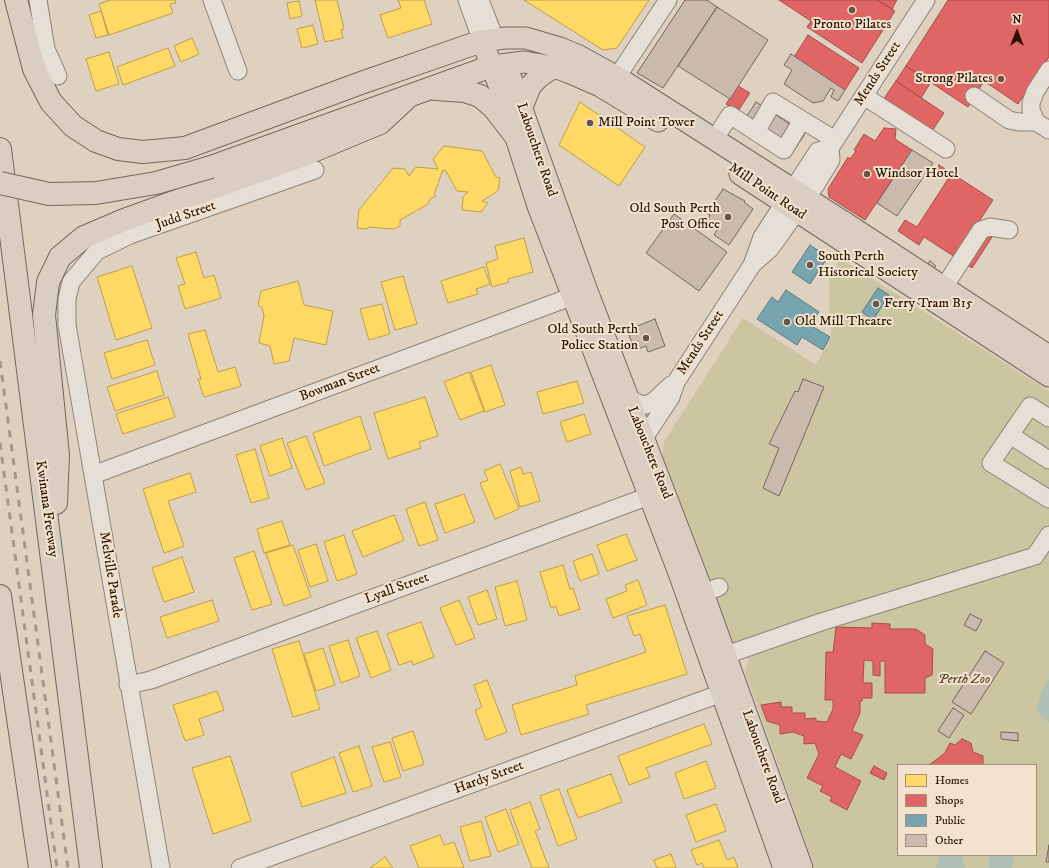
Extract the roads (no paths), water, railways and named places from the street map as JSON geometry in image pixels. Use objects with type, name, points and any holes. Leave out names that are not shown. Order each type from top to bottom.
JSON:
[{"type":"highway","points":[[16,0],[34,69],[51,102],[73,126],[96,141],[118,149],[143,152],[185,148],[369,80],[489,40]]},
{"type":"highway","points":[[0,183],[49,194],[96,193],[156,183],[211,167],[499,65]]},
{"type":"highway","points":[[429,90],[465,91],[480,96],[493,107],[514,134]]},
{"type":"highway","points":[[54,567],[58,455],[44,316],[48,282],[60,257],[84,237],[124,220],[301,156],[380,123],[407,98]]},
{"type":"highway","name":"Kwinana Freeway","points":[[0,149],[91,868]]},
{"type":"highway","points":[[0,596],[40,868]]},
{"type":"main road","name":"Mill Point Road","points":[[489,40],[526,38],[560,48],[617,77],[714,140],[794,201],[1049,376]]},
{"type":"main road","points":[[489,40],[499,65]]},
{"type":"main road","name":"Mill Point Road","points":[[499,65],[524,62],[554,67],[600,86],[794,201],[944,287],[1049,356]]},
{"type":"main road","name":"Labouchere Road","points":[[499,65],[522,107],[579,293],[636,428]]},
{"type":"main road","name":"Labouchere Road","points":[[499,65],[514,134],[538,206],[626,396],[679,573],[802,868]]},
{"type":"main road","points":[[522,107],[531,85],[539,77],[554,67]]},
{"type":"main road","name":"Labouchere Road","points":[[656,493],[711,590],[726,655],[729,690],[784,868]]},
{"type":"street","points":[[38,0],[46,49],[58,76]]},
{"type":"street","points":[[212,0],[238,71]]},
{"type":"street","points":[[467,0],[489,40]]},
{"type":"street","points":[[480,0],[489,40]]},
{"type":"street","points":[[617,77],[668,0]]},
{"type":"street","name":"Mends Street","points":[[636,428],[671,397],[676,382],[752,265],[762,237],[831,160],[832,144],[926,0]]},
{"type":"street","points":[[1042,126],[1031,110],[1031,103],[1035,92],[1049,70]]},
{"type":"street","points":[[864,96],[946,149]]},
{"type":"street","points":[[974,96],[1009,120],[1042,126]]},
{"type":"street","points":[[756,132],[773,102],[802,120],[832,144]]},
{"type":"street","points":[[714,140],[730,115],[784,150],[802,120]]},
{"type":"street","name":"Judd Street","points":[[71,282],[97,251],[130,235],[315,170]]},
{"type":"street","points":[[944,287],[982,230],[990,227],[1009,230]]},
{"type":"street","name":"Melville Parade","points":[[71,282],[67,299],[67,325],[160,868]]},
{"type":"street","name":"Bowman Street","points":[[93,475],[579,293]]},
{"type":"street","name":"Mends Street","points":[[636,428],[654,401],[676,382]]},
{"type":"street","points":[[1049,418],[1030,406],[991,463],[1049,499]]},
{"type":"street","points":[[1010,435],[1049,460]]},
{"type":"street","name":"Lyall Street","points":[[128,685],[151,680],[656,493]]},
{"type":"street","points":[[726,655],[821,622],[1034,556],[1049,536]]},
{"type":"street","name":"Hardy Street","points":[[240,868],[729,690]]},
{"type":"railway","points":[[0,361],[68,868]]},
{"type":"railway","points":[[0,443],[57,868]]},
{"type":"place","name":"Pronto Pilates","points":[[852,10]]},
{"type":"place","name":"Strong Pilates","points":[[1001,79]]},
{"type":"place","name":"Mill Point Tower","points":[[590,123]]},
{"type":"place","name":"Windsor Hotel","points":[[867,174]]},
{"type":"place","name":"Old South Perth Post Office","points":[[728,217]]},
{"type":"place","name":"South Perth Historical Society","points":[[810,265]]},
{"type":"place","name":"Ferry Tram B15","points":[[876,304]]},
{"type":"place","name":"Old Mill Theatre","points":[[787,322]]},
{"type":"place","name":"Old South Perth Police Station","points":[[646,338]]},
{"type":"park label","name":"Perth Zoo","points":[[964,680]]}]
